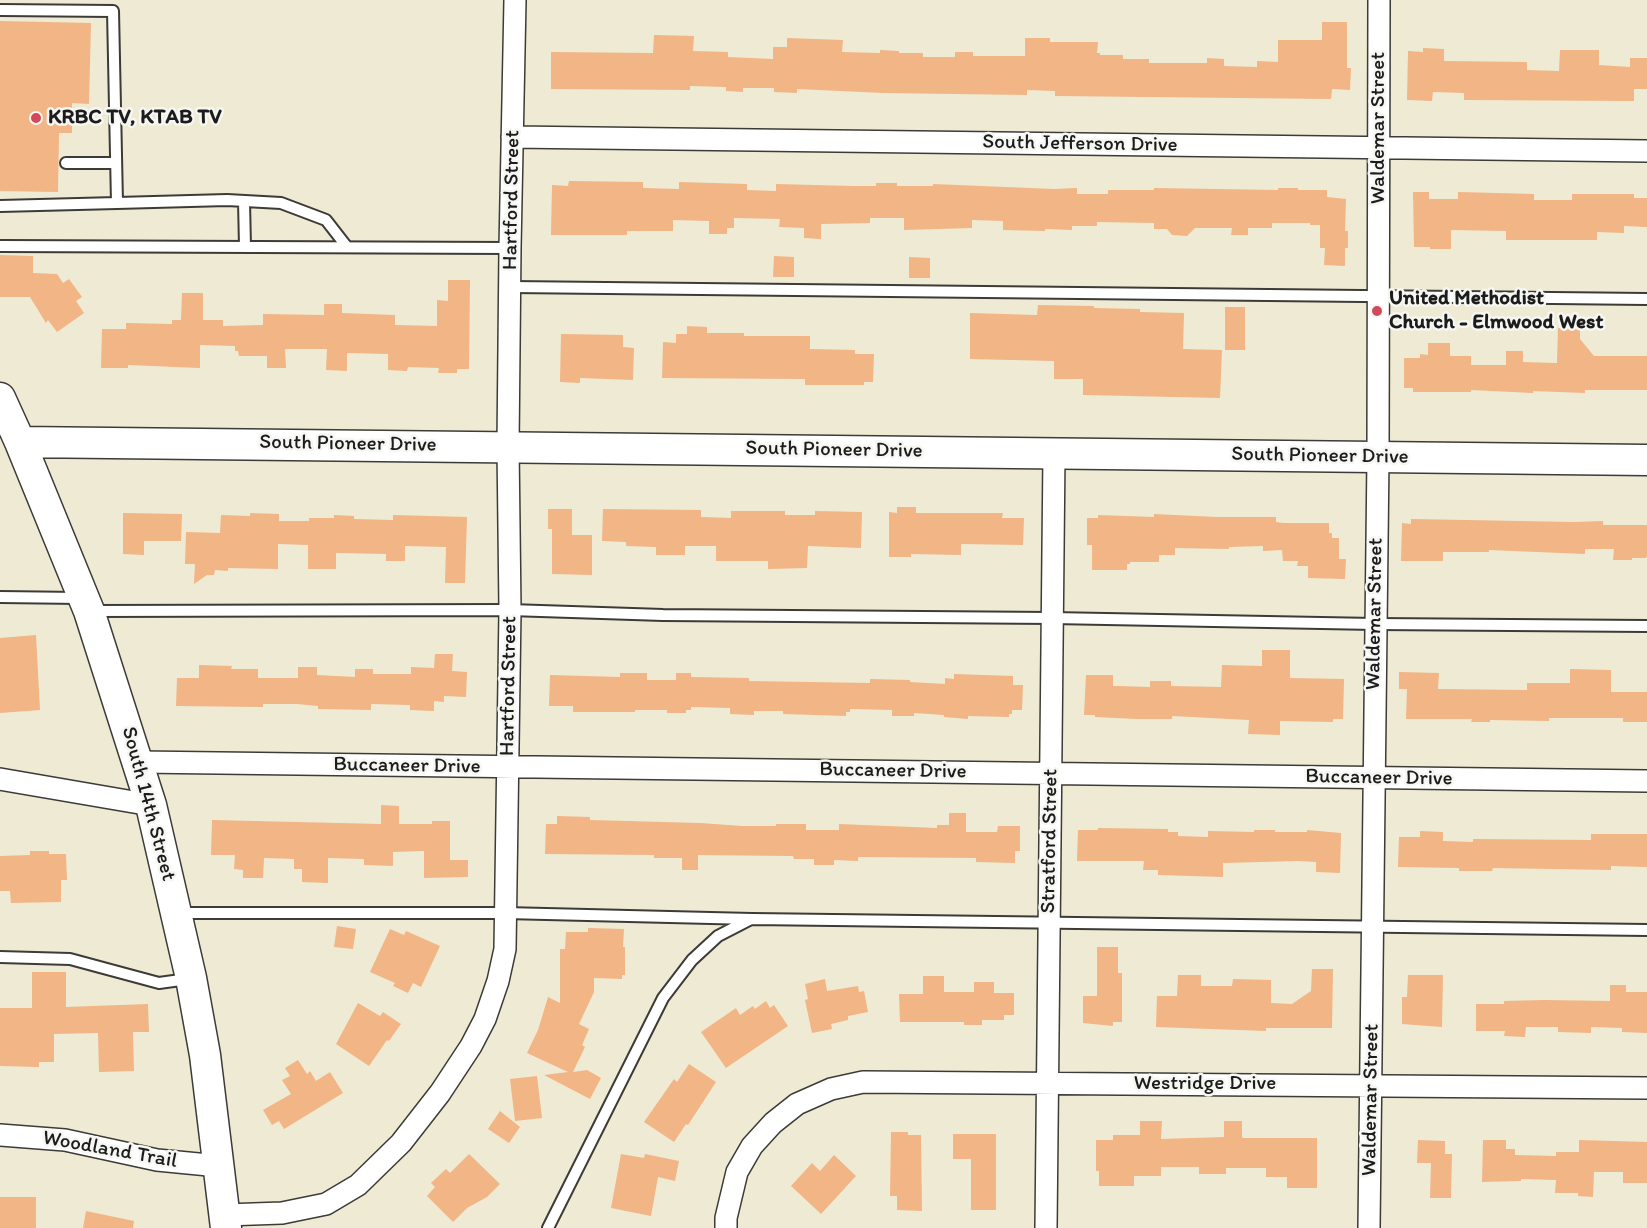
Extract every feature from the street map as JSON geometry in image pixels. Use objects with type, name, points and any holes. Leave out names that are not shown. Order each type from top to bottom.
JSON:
[{"type":"street","name":"Hartford Street","points":[[225,1221],[326,1204],[358,1185],[402,1143],[440,1093],[471,1046],[485,1019],[498,981],[505,950],[506,913],[510,610],[508,446],[515,0]]},
{"type":"street","name":"Waldemar Street","points":[[1369,1228],[1378,456],[1379,0]]},
{"type":"street","name":"South Jefferson Drive","points":[[512,137],[1647,151]]},
{"type":"street","name":"South 14th Street","points":[[0,398],[10,440],[86,604],[139,762],[151,805],[177,913],[205,1055],[225,1221]]},
{"type":"street","name":"South Pioneer Drive","points":[[10,440],[1647,460]]},
{"type":"street","name":"Stratford Street","points":[[1046,1228],[1054,454]]},
{"type":"street","name":"Buccaneer Drive","points":[[139,762],[1647,781]]},
{"type":"street","points":[[0,779],[151,805]]},
{"type":"street","name":"Westridge Drive","points":[[726,1228],[726,1218],[737,1172],[752,1146],[773,1123],[797,1104],[831,1089],[863,1082],[1647,1088]]},
{"type":"street","name":"Woodland Trail","points":[[0,1135],[65,1140],[157,1160],[219,1166]]},
{"type":"lane","points":[[0,10],[113,11],[117,202]]},
{"type":"lane","points":[[66,163],[116,163]]},
{"type":"lane","points":[[244,201],[245,247]]},
{"type":"lane","points":[[0,206],[117,202],[281,203],[326,220],[347,247]]},
{"type":"lane","points":[[0,246],[510,248]]},
{"type":"lane","points":[[511,287],[1647,299]]},
{"type":"lane","points":[[0,597],[86,604],[510,610],[663,615],[1647,626]]},
{"type":"lane","points":[[177,913],[506,913],[752,919],[1647,930]]},
{"type":"lane","points":[[548,1228],[663,998],[692,960],[718,936],[752,919]]},
{"type":"lane","points":[[0,957],[70,959],[159,983],[191,978]]},
{"type":"building","name":"KRBC TV, KTAB TV","points":[[0,21],[91,23],[89,104],[72,103],[72,133],[59,133],[58,192],[0,191]]},
{"type":"building","points":[[1322,22],[1347,22],[1347,68],[1351,68],[1350,90],[1332,89],[1331,99],[1055,96],[1055,91],[1027,90],[1027,95],[797,89],[797,93],[774,92],[774,88],[743,88],[743,92],[726,91],[726,87],[690,86],[690,90],[551,89],[551,52],[653,53],[654,35],[694,36],[693,51],[728,52],[728,57],[773,59],[773,47],[787,47],[787,38],[843,40],[842,52],[899,51],[899,53],[923,53],[923,57],[955,57],[955,52],[973,52],[973,56],[1025,56],[1025,38],[1050,38],[1050,42],[1098,42],[1097,53],[1100,55],[1123,55],[1123,59],[1149,59],[1149,63],[1207,63],[1207,58],[1224,59],[1224,66],[1257,67],[1257,61],[1278,62],[1278,40],[1322,40]]},
{"type":"building","points":[[1423,48],[1444,49],[1444,61],[1527,62],[1527,70],[1559,71],[1560,50],[1599,50],[1599,65],[1630,67],[1630,58],[1647,58],[1647,89],[1634,89],[1634,101],[1464,100],[1464,93],[1433,92],[1432,101],[1407,100],[1408,51],[1423,52]]},
{"type":"building","points":[[569,181],[643,182],[643,188],[679,189],[679,182],[747,184],[747,190],[776,191],[776,184],[876,186],[876,183],[897,183],[897,186],[933,186],[933,184],[1077,188],[1077,194],[1108,194],[1108,190],[1154,190],[1154,188],[1327,190],[1327,197],[1346,199],[1345,231],[1348,231],[1348,248],[1345,248],[1345,266],[1324,265],[1325,248],[1320,248],[1320,225],[1310,225],[1310,223],[1272,223],[1272,228],[1248,228],[1248,235],[1231,235],[1232,228],[1195,228],[1187,236],[1172,235],[1167,229],[1154,229],[1154,223],[1097,222],[1097,226],[1072,226],[1072,230],[1045,229],[1045,231],[1003,230],[1003,221],[972,220],[972,228],[904,230],[904,218],[870,218],[870,223],[821,224],[821,239],[804,238],[804,228],[779,227],[780,219],[734,218],[734,228],[727,228],[727,234],[709,234],[709,221],[673,220],[673,231],[627,231],[627,235],[551,235],[552,185],[568,186]]},
{"type":"building","points":[[1413,192],[1429,192],[1429,199],[1458,199],[1458,192],[1534,194],[1534,200],[1572,200],[1572,194],[1634,194],[1634,198],[1647,198],[1647,227],[1624,226],[1624,233],[1597,232],[1597,240],[1506,240],[1506,231],[1451,230],[1451,249],[1414,247]]},
{"type":"building","points":[[0,255],[33,256],[33,273],[57,274],[63,283],[69,279],[82,297],[76,301],[84,313],[57,332],[48,320],[46,323],[30,297],[0,297]]},
{"type":"building","points":[[774,256],[794,257],[794,277],[773,277]]},
{"type":"building","points":[[909,257],[930,258],[930,278],[909,278]]},
{"type":"building","points":[[448,280],[470,280],[469,369],[457,369],[457,373],[438,373],[439,368],[408,367],[407,371],[388,370],[388,354],[347,353],[347,371],[326,370],[327,349],[285,349],[286,368],[267,368],[267,356],[239,356],[238,351],[235,351],[235,346],[200,345],[200,368],[128,365],[128,368],[101,368],[102,329],[126,329],[126,323],[172,324],[172,320],[181,320],[182,293],[203,293],[203,320],[223,320],[223,326],[263,325],[263,314],[324,315],[324,304],[342,304],[342,313],[395,315],[395,325],[437,326],[437,300],[448,301]]},
{"type":"building","points":[[1038,305],[1094,306],[1094,308],[1140,309],[1140,312],[1184,313],[1183,349],[1222,350],[1220,398],[1083,395],[1083,379],[1054,379],[1054,361],[970,359],[970,313],[1037,315]]},
{"type":"building","points":[[1225,307],[1245,307],[1245,350],[1225,350]]},
{"type":"building","points":[[687,326],[707,327],[707,333],[744,333],[744,336],[810,336],[810,349],[855,350],[855,354],[874,354],[873,382],[864,382],[864,385],[805,385],[805,379],[662,378],[663,342],[676,343],[676,334],[687,334]]},
{"type":"building","points":[[1558,328],[1580,329],[1580,339],[1594,356],[1647,356],[1647,390],[1585,390],[1585,393],[1533,391],[1533,393],[1471,390],[1471,392],[1413,392],[1413,388],[1404,388],[1404,358],[1420,358],[1420,354],[1428,355],[1428,343],[1450,343],[1450,356],[1471,356],[1471,365],[1506,365],[1506,351],[1523,351],[1523,362],[1557,363]]},
{"type":"building","points":[[561,334],[623,335],[623,347],[634,348],[633,380],[580,378],[580,383],[560,382]]},
{"type":"building","points":[[897,507],[916,507],[916,513],[1003,513],[1002,518],[1024,518],[1023,545],[961,544],[961,555],[911,554],[911,557],[889,557],[889,512],[897,513]]},
{"type":"building","points":[[548,509],[572,509],[572,535],[592,535],[592,575],[552,574],[552,529],[548,529]]},
{"type":"building","points":[[603,509],[701,510],[701,517],[731,518],[731,511],[785,511],[785,515],[815,515],[815,511],[862,512],[861,548],[808,546],[807,568],[768,569],[768,561],[716,561],[716,546],[685,546],[685,555],[656,555],[656,547],[626,546],[626,542],[602,541]]},
{"type":"building","points":[[123,513],[182,514],[181,541],[144,541],[144,555],[123,554]]},
{"type":"building","points":[[250,513],[279,514],[279,521],[309,521],[309,518],[334,518],[334,515],[354,516],[354,519],[393,520],[393,515],[467,517],[465,583],[445,583],[446,547],[405,546],[405,561],[386,561],[386,554],[336,553],[336,569],[308,569],[308,545],[278,544],[278,569],[215,570],[214,575],[207,575],[194,584],[195,564],[185,564],[186,532],[220,533],[221,515],[250,516]]},
{"type":"building","points":[[1154,514],[1276,517],[1276,522],[1283,523],[1329,523],[1329,533],[1332,533],[1332,538],[1339,538],[1339,559],[1346,559],[1345,579],[1308,578],[1308,566],[1297,566],[1298,561],[1283,561],[1282,550],[1263,551],[1263,546],[1229,547],[1229,549],[1175,548],[1175,555],[1159,555],[1159,562],[1130,562],[1127,564],[1127,570],[1092,570],[1092,545],[1087,545],[1087,518],[1098,518],[1098,515],[1154,517]]},
{"type":"building","points":[[1411,519],[1603,521],[1603,525],[1647,525],[1647,556],[1646,558],[1632,558],[1632,560],[1613,560],[1614,549],[1585,549],[1585,554],[1489,550],[1489,552],[1443,552],[1443,561],[1401,561],[1402,523],[1411,524]]},
{"type":"building","points":[[36,635],[40,710],[0,713],[0,638]]},
{"type":"building","points":[[1262,650],[1290,650],[1290,678],[1344,679],[1343,719],[1333,719],[1333,722],[1280,721],[1280,735],[1248,734],[1249,720],[1172,716],[1172,719],[1137,719],[1084,715],[1086,675],[1113,675],[1113,686],[1150,687],[1150,681],[1171,681],[1171,686],[1221,687],[1222,665],[1262,666]]},
{"type":"building","points":[[435,654],[453,654],[452,671],[467,672],[466,697],[444,696],[444,702],[434,701],[434,711],[410,710],[410,705],[371,704],[371,710],[318,709],[318,706],[297,704],[263,704],[263,707],[176,706],[177,678],[199,678],[199,665],[232,666],[231,669],[258,669],[258,678],[298,678],[298,667],[317,667],[317,675],[355,677],[355,669],[373,669],[373,674],[411,674],[411,667],[434,668]]},
{"type":"building","points":[[1570,669],[1611,670],[1611,692],[1647,692],[1647,722],[1623,722],[1623,718],[1549,718],[1549,721],[1490,720],[1490,722],[1471,722],[1472,719],[1406,719],[1407,689],[1399,689],[1399,672],[1439,673],[1438,689],[1527,690],[1527,683],[1570,683]]},
{"type":"building","points":[[620,673],[647,673],[647,680],[676,680],[676,673],[691,673],[691,677],[749,678],[749,681],[870,683],[870,679],[945,684],[945,678],[954,679],[954,674],[1013,676],[1013,685],[1023,685],[1022,710],[1012,710],[1009,717],[968,716],[968,719],[914,713],[914,716],[892,716],[892,710],[850,709],[850,712],[846,712],[846,716],[783,714],[783,711],[754,711],[754,715],[730,714],[730,708],[691,707],[691,710],[686,710],[686,713],[667,713],[667,710],[573,712],[573,706],[549,706],[550,675],[620,677]]},
{"type":"building","points":[[381,805],[399,806],[399,824],[432,824],[432,821],[450,821],[450,860],[468,860],[468,877],[424,878],[424,851],[393,852],[393,866],[364,865],[364,859],[328,858],[328,883],[302,882],[302,869],[294,869],[294,859],[264,858],[263,878],[243,878],[243,870],[234,869],[235,855],[211,855],[212,820],[381,824]]},
{"type":"building","points":[[949,813],[966,813],[966,832],[997,832],[998,826],[1020,826],[1020,851],[1015,851],[1015,863],[976,862],[976,858],[858,857],[858,861],[834,860],[834,865],[814,865],[814,859],[794,859],[793,856],[698,855],[698,870],[682,870],[682,858],[654,858],[654,855],[545,854],[546,824],[557,824],[557,816],[590,817],[590,820],[742,826],[806,824],[806,830],[839,830],[839,824],[937,828],[937,825],[949,825]]},
{"type":"building","points":[[1098,828],[1168,829],[1168,832],[1178,832],[1178,836],[1208,837],[1208,831],[1307,832],[1307,830],[1341,833],[1340,873],[1316,872],[1316,862],[1298,861],[1223,863],[1223,877],[1158,875],[1158,870],[1143,870],[1144,861],[1077,861],[1078,830],[1098,830]]},
{"type":"building","points":[[1420,831],[1443,832],[1443,841],[1473,842],[1473,839],[1591,840],[1591,834],[1647,834],[1647,867],[1611,866],[1611,870],[1493,868],[1492,871],[1459,871],[1459,868],[1398,867],[1399,837],[1420,837]]},
{"type":"building","points":[[30,851],[66,854],[67,880],[61,880],[61,902],[11,903],[10,891],[0,891],[0,856],[30,855]]},
{"type":"building","points":[[337,926],[356,929],[353,949],[334,947]]},
{"type":"building","points":[[588,928],[624,929],[623,947],[625,947],[625,975],[622,975],[622,979],[594,978],[594,992],[579,1024],[589,1029],[582,1045],[585,1047],[573,1072],[587,1070],[601,1078],[590,1099],[544,1075],[568,1072],[527,1053],[538,1030],[548,997],[560,1003],[560,949],[565,949],[566,932],[588,932]]},
{"type":"building","points":[[390,929],[404,935],[406,931],[440,946],[421,987],[413,983],[408,993],[393,986],[395,983],[370,972]]},
{"type":"building","points":[[1097,947],[1118,947],[1118,973],[1122,973],[1122,1022],[1113,1022],[1113,1026],[1083,1023],[1083,996],[1097,996]]},
{"type":"building","points":[[1312,969],[1333,969],[1332,1028],[1266,1028],[1266,1031],[1156,1027],[1157,996],[1177,996],[1178,975],[1201,975],[1201,986],[1232,986],[1233,979],[1271,980],[1271,1003],[1292,1004],[1311,991]]},
{"type":"building","points":[[32,972],[66,972],[66,1007],[148,1004],[149,1032],[133,1032],[134,1071],[99,1072],[98,1033],[54,1034],[54,1062],[39,1062],[39,1067],[0,1066],[0,1008],[32,1008]]},
{"type":"building","points":[[1408,975],[1443,975],[1442,1027],[1402,1024],[1402,997],[1407,997]]},
{"type":"building","points":[[923,976],[944,976],[944,992],[974,992],[974,982],[994,982],[994,993],[1014,993],[1014,1015],[1004,1015],[1004,1020],[982,1020],[982,1025],[964,1025],[964,1022],[900,1022],[899,994],[923,994]]},
{"type":"building","points":[[825,979],[827,991],[858,986],[859,992],[864,991],[868,1012],[848,1016],[848,1020],[831,1024],[832,1029],[812,1033],[805,1000],[808,999],[805,984]]},
{"type":"building","points":[[1610,985],[1626,985],[1626,992],[1647,992],[1647,1033],[1622,1032],[1622,1028],[1591,1027],[1591,1033],[1558,1032],[1558,1027],[1526,1027],[1525,1037],[1504,1036],[1505,1031],[1476,1031],[1476,1004],[1544,1000],[1610,1001]]},
{"type":"building","points":[[766,1001],[770,1008],[774,1005],[788,1026],[726,1068],[701,1032],[736,1008],[740,1015],[753,1006],[755,1009]]},
{"type":"building","points":[[358,1003],[380,1016],[383,1012],[401,1024],[369,1066],[336,1044]]},
{"type":"building","points":[[298,1060],[307,1074],[310,1071],[316,1081],[330,1072],[343,1093],[284,1129],[279,1121],[272,1125],[263,1110],[291,1094],[282,1080],[290,1076],[285,1068]]},
{"type":"building","points":[[689,1064],[716,1082],[674,1142],[644,1122],[674,1079],[677,1082]]},
{"type":"building","points":[[537,1076],[542,1118],[515,1121],[510,1079]]},
{"type":"building","points":[[500,1111],[520,1127],[509,1143],[488,1129]]},
{"type":"building","points":[[1140,1121],[1162,1121],[1161,1139],[1224,1137],[1224,1121],[1242,1121],[1243,1138],[1317,1138],[1317,1188],[1287,1188],[1287,1177],[1266,1177],[1266,1168],[1226,1168],[1226,1174],[1199,1174],[1199,1167],[1161,1167],[1161,1176],[1134,1176],[1134,1186],[1099,1186],[1099,1171],[1096,1171],[1096,1140],[1113,1140],[1113,1135],[1140,1135]]},
{"type":"building","points":[[891,1132],[921,1135],[922,1211],[897,1210],[897,1196],[890,1196]]},
{"type":"building","points":[[953,1134],[996,1134],[996,1210],[971,1210],[971,1159],[953,1159]]},
{"type":"building","points":[[1418,1140],[1445,1141],[1445,1154],[1452,1154],[1451,1198],[1430,1198],[1431,1163],[1417,1163]]},
{"type":"building","points":[[1483,1140],[1506,1140],[1506,1149],[1515,1149],[1515,1155],[1556,1156],[1556,1152],[1579,1152],[1579,1140],[1647,1142],[1647,1183],[1623,1183],[1623,1172],[1594,1172],[1593,1197],[1578,1196],[1578,1193],[1555,1193],[1556,1180],[1521,1179],[1521,1181],[1482,1182]]},
{"type":"building","points":[[469,1154],[500,1184],[487,1197],[467,1208],[453,1222],[427,1196],[435,1187],[431,1183],[446,1169],[450,1173]]},
{"type":"building","points":[[621,1154],[644,1158],[645,1154],[679,1161],[675,1181],[658,1177],[651,1216],[611,1208]]},
{"type":"building","points":[[834,1155],[856,1176],[821,1214],[791,1186],[812,1163],[820,1171]]},
{"type":"building","points":[[0,1197],[36,1197],[36,1228],[0,1228]]},
{"type":"building","points":[[86,1211],[134,1221],[133,1228],[83,1228]]},
{"type":"place","name":"KRBC TV, KTAB TV","points":[[36,118]]},
{"type":"place","name":"United Methodist Church - Elmwood West","points":[[1377,311]]}]
